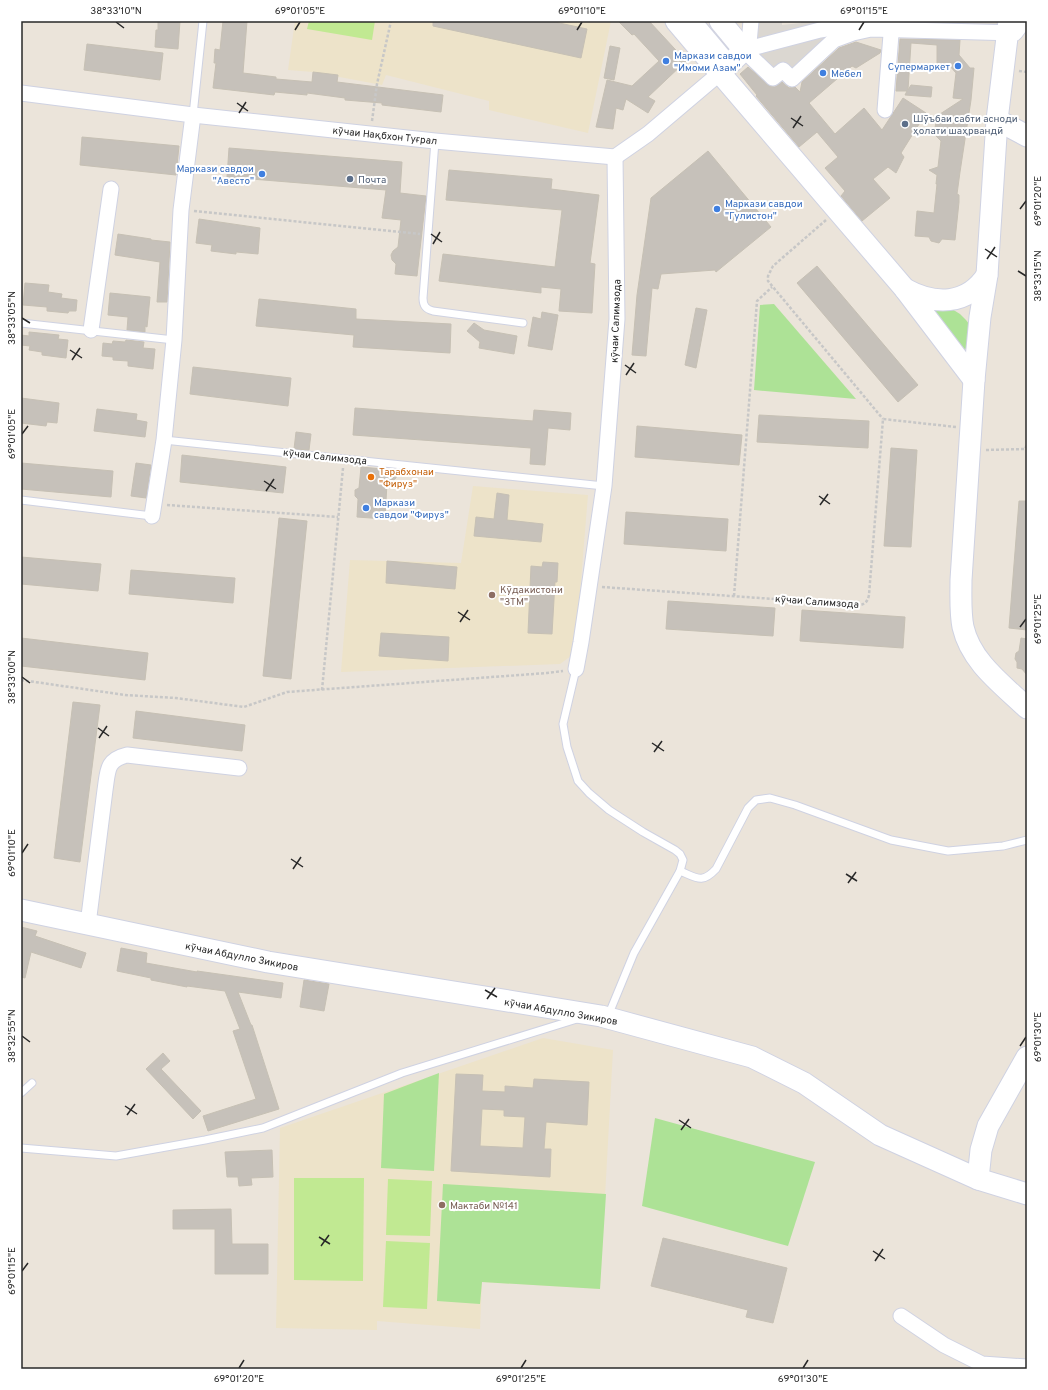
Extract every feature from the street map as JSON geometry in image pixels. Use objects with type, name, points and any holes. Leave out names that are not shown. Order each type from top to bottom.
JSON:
[{"type":"street","points":[[676,21],[731,62]]},
{"type":"street","points":[[694,21],[731,62],[838,210],[904,288],[974,380]]},
{"type":"street","points":[[720,21],[731,62]]},
{"type":"street","points":[[731,62],[747,21]]},
{"type":"street","points":[[751,21],[748,54],[773,78],[783,70],[792,79],[832,42],[843,36],[862,30],[1012,25]]},
{"type":"street","points":[[615,157],[648,134],[731,62],[838,27],[874,22],[1012,25]]},
{"type":"street","points":[[885,110],[895,22]]},
{"type":"street","points":[[1012,25],[997,120],[986,275],[974,380],[961,580],[963,626],[968,644],[977,660],[1027,708]]},
{"type":"street","name":"кӯчаи Нақбхон Туғрал","points":[[21,93],[193,115],[435,141],[615,157]]},
{"type":"street","points":[[153,510],[164,440],[174,340],[181,210],[193,115]]},
{"type":"street","points":[[997,120],[1027,136]]},
{"type":"street","name":"кӯчаи Салимзода","points":[[576,669],[582,642],[604,486],[617,319],[615,157]]},
{"type":"street","points":[[91,330],[111,189]]},
{"type":"street","points":[[941,300],[955,299],[968,295],[978,287],[986,275]]},
{"type":"street","points":[[904,288],[921,297],[941,300],[958,306],[968,312],[978,337]]},
{"type":"street","points":[[949,348],[959,353],[967,352],[978,337]]},
{"type":"street","points":[[88,924],[105,790],[108,770],[112,762],[117,757],[127,755],[239,768]]},
{"type":"street","name":"кӯчаи Абдулло Зикиров","points":[[21,910],[268,962],[599,1016],[752,1057],[804,1083],[880,1135],[978,1179],[1027,1194]]},
{"type":"street","points":[[978,1179],[981,1150],[988,1126],[1027,1057]]},
{"type":"street","points":[[901,1316],[944,1345],[982,1364],[1027,1367]]},
{"type":"lane","points":[[193,115],[203,21]]},
{"type":"lane","points":[[435,141],[422,298],[423,305],[426,309],[433,311],[523,323]]},
{"type":"lane","points":[[21,323],[174,340]]},
{"type":"lane","name":"кӯчаи Салимзода","points":[[164,440],[604,486]]},
{"type":"lane","points":[[21,500],[153,510]]},
{"type":"lane","points":[[21,1148],[116,1156],[263,1128],[402,1073],[599,1016],[680,871],[683,860],[680,854],[609,810],[589,793],[578,781],[567,747],[563,724],[576,669]]},
{"type":"lane","points":[[680,871],[703,879],[708,876],[716,869],[748,808],[756,800],[770,798],[795,805],[891,840],[948,851],[1003,846],[1027,840]]},
{"type":"lane","points":[[21,1093],[32,1083]]},
{"type":"path","points":[[370,134],[377,84],[391,21]]},
{"type":"path","points":[[181,210],[428,234]]},
{"type":"path","points":[[838,210],[773,266],[768,276],[768,281],[883,419],[971,429]]},
{"type":"path","points":[[734,596],[757,301],[772,287]]},
{"type":"path","name":"кӯчаи Салимзода","points":[[590,586],[860,605],[866,602],[869,595],[883,419]]},
{"type":"path","points":[[969,450],[1025,449],[1027,445]]},
{"type":"path","points":[[322,690],[344,458]]},
{"type":"path","points":[[153,510],[338,517]]},
{"type":"path","points":[[21,680],[125,695],[176,698],[244,707],[287,692],[547,673],[576,669]]},
{"type":"shaded area","points":[[295,21],[611,21],[588,133],[489,110],[489,101],[386,75],[382,85],[313,72],[288,70]]},
{"type":"shaded area","points":[[751,21],[782,21],[782,25],[801,23],[801,21],[968,21],[996,23],[996,21],[1024,21],[1015,33],[853,33],[792,79],[773,78],[748,54]]},
{"type":"shaded area","points":[[473,486],[588,495],[575,653],[560,664],[341,672],[350,560],[461,563]]},
{"type":"shaded area","name":"Мактаби №141","points":[[543,1038],[613,1050],[600,1289],[482,1282],[480,1329],[377,1321],[377,1330],[276,1328],[280,1128]]},
{"type":"green space","points":[[309,21],[375,21],[372,40],[307,29]]},
{"type":"green space","points":[[923,301],[947,306],[960,314],[966,320],[969,324],[968,348],[961,350]]},
{"type":"green space","points":[[774,304],[856,399],[754,390],[760,305]]},
{"type":"green space","points":[[439,1073],[434,1171],[381,1168],[384,1094]]},
{"type":"green space","points":[[655,1118],[815,1162],[788,1246],[642,1206]]},
{"type":"green space","points":[[294,1178],[364,1178],[363,1281],[294,1280]]},
{"type":"green space","points":[[388,1179],[432,1181],[430,1236],[386,1235]]},
{"type":"green space","points":[[443,1184],[606,1194],[600,1289],[482,1282],[480,1304],[437,1301]]},
{"type":"green space","points":[[386,1241],[430,1243],[427,1309],[383,1307]]},
{"type":"building","points":[[158,21],[180,21],[178,49],[155,47]]},
{"type":"building","points":[[223,21],[247,21],[243,73],[276,77],[276,79],[312,82],[313,72],[338,75],[337,82],[443,95],[441,112],[382,105],[382,103],[345,100],[345,98],[307,93],[307,95],[275,92],[274,95],[213,88],[216,63],[214,63],[215,49],[220,50]]},
{"type":"building","points":[[433,21],[550,21],[587,29],[581,58],[433,26]]},
{"type":"building","points":[[618,21],[649,21],[686,61],[648,97],[655,101],[648,113],[626,99],[623,110],[616,108],[613,129],[596,127],[607,80],[632,86],[659,61],[634,34],[632,35]]},
{"type":"building","points":[[900,39],[960,40],[959,55],[970,68],[974,68],[971,100],[957,194],[959,195],[959,202],[955,240],[942,239],[939,243],[931,241],[929,237],[915,236],[917,211],[934,213],[937,175],[929,170],[938,167],[941,141],[934,134],[937,116],[963,99],[953,98],[956,73],[949,65],[937,64],[937,45],[911,43],[908,90],[911,85],[932,87],[931,97],[905,95],[907,91],[896,91]]},
{"type":"building","points":[[856,42],[881,50],[880,53],[856,68],[852,66],[809,103],[835,134],[864,108],[882,130],[903,98],[926,113],[901,153],[904,157],[896,173],[888,167],[873,179],[890,198],[862,221],[841,196],[845,191],[825,168],[838,157],[817,132],[799,147],[756,96],[757,95],[740,74],[748,67],[770,86],[775,87],[782,82],[789,88],[795,87],[800,92],[802,82],[839,48]]},
{"type":"building","points":[[87,44],[163,53],[160,80],[84,70]]},
{"type":"building","points":[[610,46],[620,48],[614,80],[604,78]]},
{"type":"building","points":[[82,137],[179,146],[176,175],[80,165]]},
{"type":"building","points":[[229,148],[402,162],[400,193],[426,196],[417,276],[395,274],[396,264],[392,260],[391,255],[398,247],[401,220],[382,218],[386,190],[227,177]]},
{"type":"building","points":[[708,151],[771,227],[716,272],[715,270],[661,274],[658,289],[652,288],[646,356],[632,355],[637,295],[651,198]]},
{"type":"building","points":[[449,170],[552,179],[551,189],[599,195],[590,263],[595,264],[592,313],[559,311],[561,289],[541,287],[541,293],[439,281],[443,254],[555,267],[562,210],[446,200]]},
{"type":"building","points":[[199,219],[260,228],[258,254],[236,252],[236,254],[211,251],[212,245],[196,243]]},
{"type":"building","points":[[118,234],[170,242],[167,302],[157,302],[160,262],[115,255]]},
{"type":"building","points":[[817,266],[918,385],[898,402],[797,283]]},
{"type":"building","points":[[25,283],[49,285],[48,292],[62,294],[61,298],[77,300],[76,311],[69,311],[68,313],[47,311],[47,307],[23,305]]},
{"type":"building","points":[[110,293],[150,297],[147,327],[145,326],[145,332],[127,330],[128,317],[108,315]]},
{"type":"building","points":[[259,299],[356,309],[356,319],[451,324],[450,353],[353,347],[354,335],[256,326]]},
{"type":"building","points":[[696,308],[707,310],[696,368],[685,365]]},
{"type":"building","points":[[542,312],[558,315],[552,350],[528,346],[533,317],[541,319]]},
{"type":"building","points":[[474,323],[484,330],[517,336],[514,354],[479,348],[480,342],[467,331]]},
{"type":"building","points":[[29,332],[59,335],[58,339],[68,340],[66,358],[42,355],[42,352],[29,350],[30,346],[21,345],[21,335],[29,336]]},
{"type":"building","points":[[126,340],[144,342],[143,348],[155,349],[153,369],[128,366],[128,361],[113,360],[113,357],[102,356],[103,343],[112,344],[113,341],[125,342]]},
{"type":"building","points":[[193,367],[291,378],[288,406],[190,394]]},
{"type":"building","points":[[21,398],[59,403],[57,423],[47,422],[46,426],[21,423]]},
{"type":"building","points":[[355,408],[533,421],[534,410],[571,413],[570,430],[548,428],[545,465],[530,464],[531,448],[353,435]]},
{"type":"building","points":[[97,409],[137,414],[136,420],[147,422],[145,437],[94,431]]},
{"type":"building","points":[[759,415],[869,421],[868,448],[757,442]]},
{"type":"building","points":[[637,426],[742,435],[739,465],[635,457]]},
{"type":"building","points":[[296,432],[311,434],[309,450],[294,449]]},
{"type":"building","points":[[891,448],[917,450],[911,547],[884,546]]},
{"type":"building","points":[[182,455],[286,467],[283,493],[180,482]]},
{"type":"building","points":[[21,463],[113,471],[111,497],[21,489]]},
{"type":"building","points":[[136,463],[151,465],[146,498],[131,496]]},
{"type":"building","points":[[361,467],[393,470],[396,472],[397,476],[395,479],[387,483],[385,519],[357,517],[358,499],[355,496],[355,490],[359,488]]},
{"type":"building","points":[[497,493],[509,495],[507,520],[543,524],[541,542],[474,536],[476,517],[494,519]]},
{"type":"building","points":[[1019,501],[1027,501],[1027,630],[1009,628]]},
{"type":"building","points":[[626,512],[728,519],[726,551],[624,544]]},
{"type":"building","points":[[279,518],[307,521],[291,679],[263,676]]},
{"type":"building","points":[[21,557],[101,564],[98,591],[21,584]]},
{"type":"building","points":[[387,561],[457,567],[455,589],[386,583]]},
{"type":"building","points":[[543,562],[558,563],[557,582],[555,582],[552,634],[528,633],[531,566],[542,567]]},
{"type":"building","points":[[131,570],[235,578],[233,603],[129,594]]},
{"type":"building","points":[[668,601],[775,608],[773,636],[666,629]]},
{"type":"building","points":[[802,610],[905,617],[903,648],[800,641]]},
{"type":"building","points":[[381,633],[449,637],[448,661],[379,656]]},
{"type":"building","points":[[21,638],[148,653],[145,680],[21,666]]},
{"type":"building","points":[[1021,638],[1027,639],[1027,675],[1022,669],[1017,668],[1017,662],[1015,659],[1016,653],[1019,651]]},
{"type":"building","points":[[73,702],[100,705],[80,862],[54,858]]},
{"type":"building","points":[[136,711],[245,725],[242,751],[133,738]]},
{"type":"building","points":[[21,927],[37,931],[35,936],[86,953],[81,968],[31,952],[25,978],[21,977]]},
{"type":"building","points":[[121,948],[147,953],[146,963],[197,972],[283,983],[281,998],[238,992],[252,1025],[279,1109],[208,1131],[203,1116],[256,1099],[233,1031],[240,1029],[225,991],[187,987],[117,971]]},
{"type":"building","points":[[304,980],[329,984],[324,1011],[300,1007]]},
{"type":"building","points":[[163,1053],[170,1061],[161,1069],[201,1111],[193,1119],[146,1069]]},
{"type":"building","points":[[456,1074],[483,1075],[482,1091],[505,1092],[505,1086],[533,1088],[534,1079],[589,1082],[587,1125],[546,1122],[544,1149],[551,1149],[550,1177],[451,1171]],"holes":[[[482,1109],[504,1110],[504,1116],[525,1117],[523,1148],[480,1146]]]},
{"type":"building","points":[[272,1150],[273,1177],[251,1178],[252,1185],[239,1186],[238,1177],[227,1177],[225,1152]]},
{"type":"building","points":[[231,1209],[232,1244],[268,1244],[268,1274],[215,1274],[215,1229],[173,1229],[173,1210]]},
{"type":"building","points":[[663,1238],[787,1268],[773,1323],[746,1317],[748,1310],[651,1286]]},
{"type":"place","name":"Маркази савдои \"Имоми Азам\"","points":[[666,61]]},
{"type":"place","name":"Супермаркет","points":[[958,66]]},
{"type":"place","name":"Мебел","points":[[823,73]]},
{"type":"place","name":"Шӯъбаи сабти асноди ҳолати шаҳрвандӣ","points":[[905,124]]},
{"type":"place","name":"Маркази савдои \"Авесто\"","points":[[262,174]]},
{"type":"place","name":"Почта","points":[[350,179]]},
{"type":"place","name":"Маркази савдои \"Гулистон\"","points":[[717,209]]},
{"type":"place","name":"Тарабхонаи \"Фируз\"","points":[[371,477]]},
{"type":"place","name":"Маркази савдои \"Фируз\"","points":[[366,508]]},
{"type":"place","name":"Кӯдакистони \"ЗТМ\"","points":[[492,595]]},
{"type":"place","name":"Мактаби №141","points":[[442,1205]]}]
